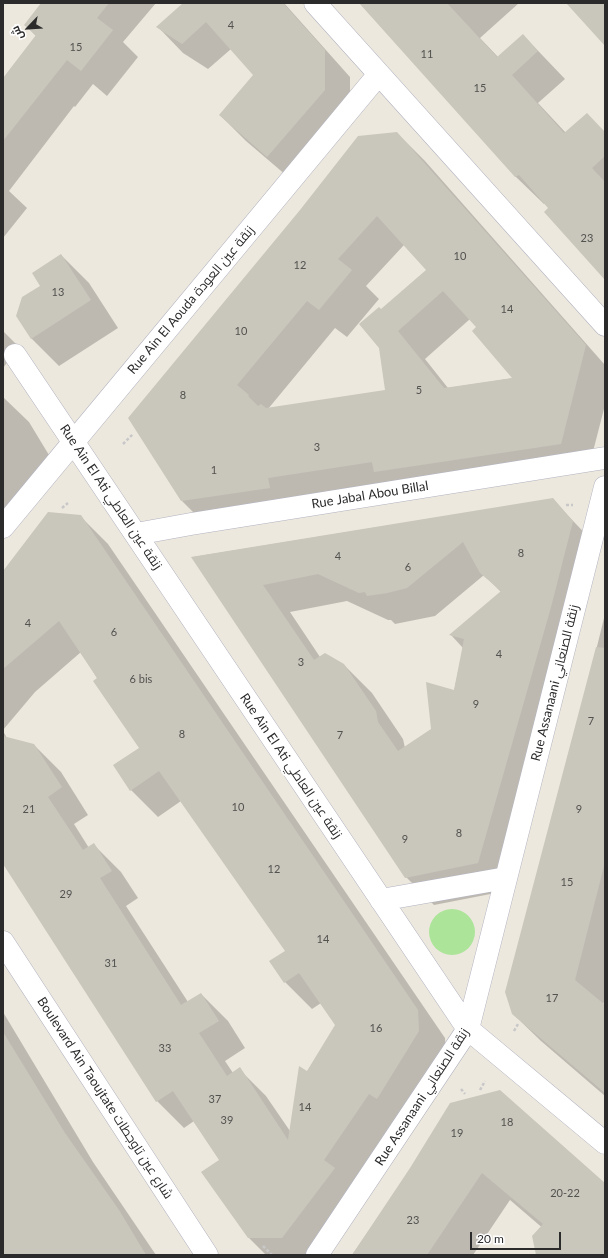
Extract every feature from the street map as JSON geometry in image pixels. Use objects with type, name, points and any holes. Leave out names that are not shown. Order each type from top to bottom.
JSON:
[{"type":"street","points":[[315,3],[605,325]]},
{"type":"street","name":"Rue Ain El Aouda زنقة عين العودة","points":[[3,527],[379,74]]},
{"type":"street","name":"Rue Ain El Ati زنقة عين العاطي","points":[[15,355],[468,1029],[605,1143]]},
{"type":"street","name":"Rue Jabal Abou Billal","points":[[136,534],[190,524],[605,458]]},
{"type":"street","name":"Rue Assanaani زنقة الصنعاني","points":[[317,1255],[468,1029],[605,487]]},
{"type":"street","points":[[381,900],[506,878]]},
{"type":"street","name":"Boulevard Ain Taoujtate شارع عين تاوجطات","points":[[3,942],[207,1255]]},
{"type":"path","points":[[123,444],[133,434]]},
{"type":"path","points":[[62,508],[68,503]]},
{"type":"path","points":[[566,505],[573,505]]},
{"type":"path","points":[[514,1031],[518,1024]]},
{"type":"path","points":[[480,1090],[485,1080]]},
{"type":"path","points":[[263,1246],[272,1255]]},
{"type":"green space","points":[[448,909],[456,909],[465,913],[471,919],[475,932],[471,945],[465,951],[456,955],[448,955],[439,951],[433,945],[429,936],[429,928],[433,919],[439,913]]},
{"type":"building","points":[[41,3],[109,3],[97,18],[113,30],[81,71],[67,60],[3,141],[3,78],[36,35],[24,25]]},
{"type":"building","points":[[183,3],[283,3],[325,50],[325,90],[267,157],[219,115],[253,75],[206,22],[182,44],[156,27]]},
{"type":"building","points":[[359,3],[447,3],[497,57],[523,34],[538,51],[512,75],[564,133],[587,113],[605,132],[605,156],[592,168],[605,182],[605,280],[544,212],[548,208],[519,175],[515,177]]},
{"type":"building","points":[[566,3],[605,3],[605,46]]},
{"type":"building","points":[[397,132],[586,345],[561,444],[374,472],[372,462],[268,478],[270,488],[181,501],[128,418],[300,210],[358,136]],"holes":[[[377,216],[426,270],[381,309],[379,307],[359,324],[379,348],[385,390],[266,408],[261,404],[258,406],[248,396],[249,395],[237,385],[307,301],[319,310],[352,270],[338,259]],[[443,291],[476,327],[472,331],[512,378],[444,388],[398,331]]]},
{"type":"building","points":[[61,254],[91,300],[31,339],[16,316],[22,297],[40,286],[32,273]]},
{"type":"building","points":[[553,498],[573,521],[551,607],[478,863],[405,878],[191,557]],"holes":[[[463,542],[480,573],[501,591],[449,635],[464,639],[454,690],[426,682],[431,729],[398,751],[378,722],[376,711],[344,664],[325,653],[314,660],[263,585],[318,574],[359,593],[365,592],[367,596],[387,593],[407,588]]]},
{"type":"building","points":[[48,512],[81,515],[418,1010],[419,1031],[377,1099],[369,1094],[324,1160],[335,1168],[282,1238],[248,1238],[201,1172],[219,1160],[173,1091],[156,1102],[3,864],[3,736],[34,744],[62,787],[48,797],[83,850],[94,843],[112,871],[100,878],[181,1005],[201,993],[219,1021],[199,1033],[227,1076],[240,1067],[288,1140],[299,1066],[307,1071],[335,1025],[299,973],[284,983],[269,961],[285,951],[159,771],[130,791],[113,765],[139,748],[93,681],[97,678],[59,621],[3,669],[3,571]]},
{"type":"building","points":[[596,647],[605,648],[605,862],[575,980],[605,1005],[605,1093],[512,1014],[505,992]]},
{"type":"building","points":[[3,1032],[65,1133],[119,1210],[146,1255],[3,1255]]},
{"type":"building","points":[[500,1090],[605,1183],[605,1255],[536,1255],[532,1236],[543,1224],[482,1173],[427,1255],[352,1255],[410,1168],[450,1103]]}]
